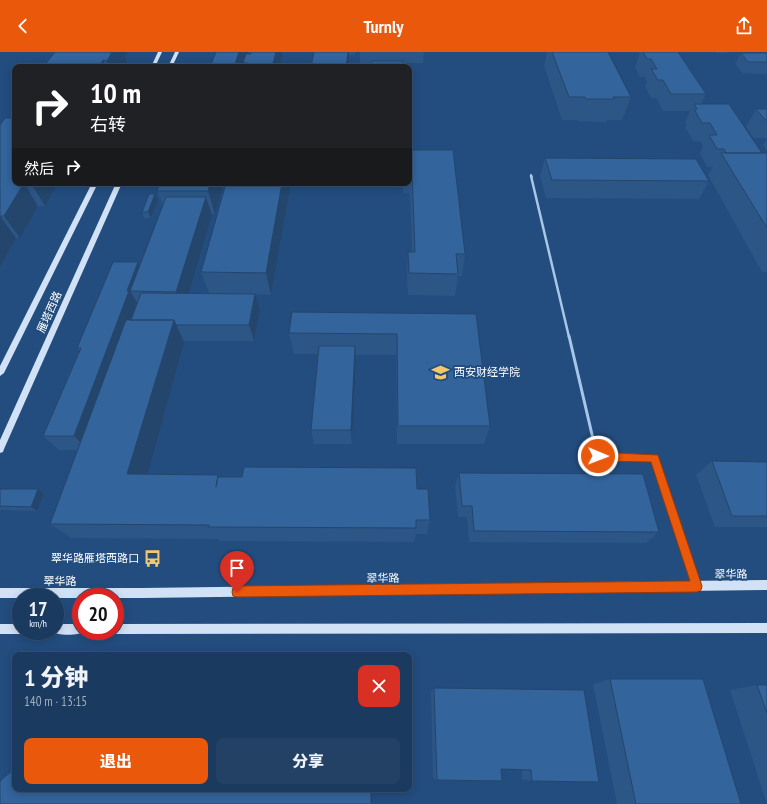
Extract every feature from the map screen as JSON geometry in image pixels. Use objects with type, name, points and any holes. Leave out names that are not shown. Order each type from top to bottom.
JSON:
[{"type":"main road","points":[[154,64],[160,52]]},
{"type":"main road","points":[[171,64],[177,52]]},
{"type":"main road","name":"雁塔西路","points":[[0,374],[94,186]]},
{"type":"main road","name":"雁塔西路","points":[[0,449],[118,186]]},
{"type":"main road","name":"翠华路","points":[[0,593],[142,593],[767,585]]},
{"type":"main road","points":[[124,629],[767,628]]},
{"type":"main road","points":[[0,629],[12,629]]},
{"type":"lane","points":[[531,175],[598,456],[655,458],[697,586]]},
{"type":"building","points":[[55,52],[112,52],[107,61],[103,60],[101,64],[45,64]]},
{"type":"building","points":[[216,52],[239,52],[235,64],[211,64]]},
{"type":"building","points":[[251,52],[276,52],[273,64],[243,63],[246,54],[251,54]]},
{"type":"building","points":[[314,52],[348,52],[346,64],[312,64]]},
{"type":"building","points":[[552,52],[608,52],[631,97],[613,97],[614,99],[586,99],[585,97],[569,97]]},
{"type":"building","points":[[643,52],[678,52],[706,94],[671,94],[663,80],[658,80],[651,69],[657,69],[651,59],[647,59]]},
{"type":"building","points":[[741,53],[767,53],[767,62],[748,62]]},
{"type":"building","points":[[372,61],[403,61],[403,64],[372,64]]},
{"type":"building","points":[[694,104],[729,104],[762,153],[726,153],[724,149],[717,149],[709,135],[717,135],[710,123],[702,123],[694,109],[697,109]]},
{"type":"building","points":[[756,109],[767,109],[767,120],[765,120]]},
{"type":"building","points":[[5,118],[12,118],[12,186],[22,186],[4,216],[0,216],[0,125]]},
{"type":"building","points":[[412,150],[453,150],[465,254],[456,254],[458,274],[409,273],[408,252],[415,252]]},
{"type":"building","points":[[721,153],[767,153],[767,228]]},
{"type":"building","points":[[545,158],[696,159],[709,181],[552,180]]},
{"type":"building","points":[[159,186],[209,186],[208,191],[157,191]]},
{"type":"building","points":[[225,186],[281,186],[266,273],[201,272]]},
{"type":"building","points":[[149,194],[155,194],[148,212],[142,212]]},
{"type":"building","points":[[166,197],[206,197],[176,292],[130,291]]},
{"type":"building","points":[[113,262],[138,262],[127,291],[129,291],[74,436],[43,436],[81,348],[77,348]]},
{"type":"building","points":[[141,293],[255,294],[249,325],[176,325],[174,320],[131,320]]},
{"type":"building","points":[[292,312],[476,314],[490,426],[398,426],[397,334],[289,333]]},
{"type":"building","points":[[126,320],[174,320],[127,474],[218,475],[216,487],[218,477],[242,477],[244,467],[416,468],[417,489],[428,489],[430,520],[416,520],[416,528],[208,527],[209,525],[50,524]]},
{"type":"building","points":[[319,346],[355,346],[351,430],[311,430]]},
{"type":"building","points":[[712,461],[767,462],[767,516],[732,516]]},
{"type":"building","points":[[459,473],[643,474],[659,532],[474,531],[472,506],[462,506]]},
{"type":"building","points":[[0,489],[38,489],[31,507],[0,506]]},
{"type":"building","points":[[610,679],[703,679],[741,804],[636,804]]},
{"type":"building","points":[[757,685],[767,685],[767,713]]},
{"type":"building","points":[[434,688],[584,690],[599,782],[532,781],[531,770],[501,769],[502,781],[437,780]]},
{"type":"building","points":[[12,771],[12,792],[371,792],[371,804],[0,804],[0,781]]},
{"type":"place","name":"西安财经学院","points":[[441,372]]},
{"type":"place","name":"翠华路雁塔西路口","points":[[152,558]]},
{"type":"route","points":[[237,592],[697,586],[655,458],[598,456]]}]
